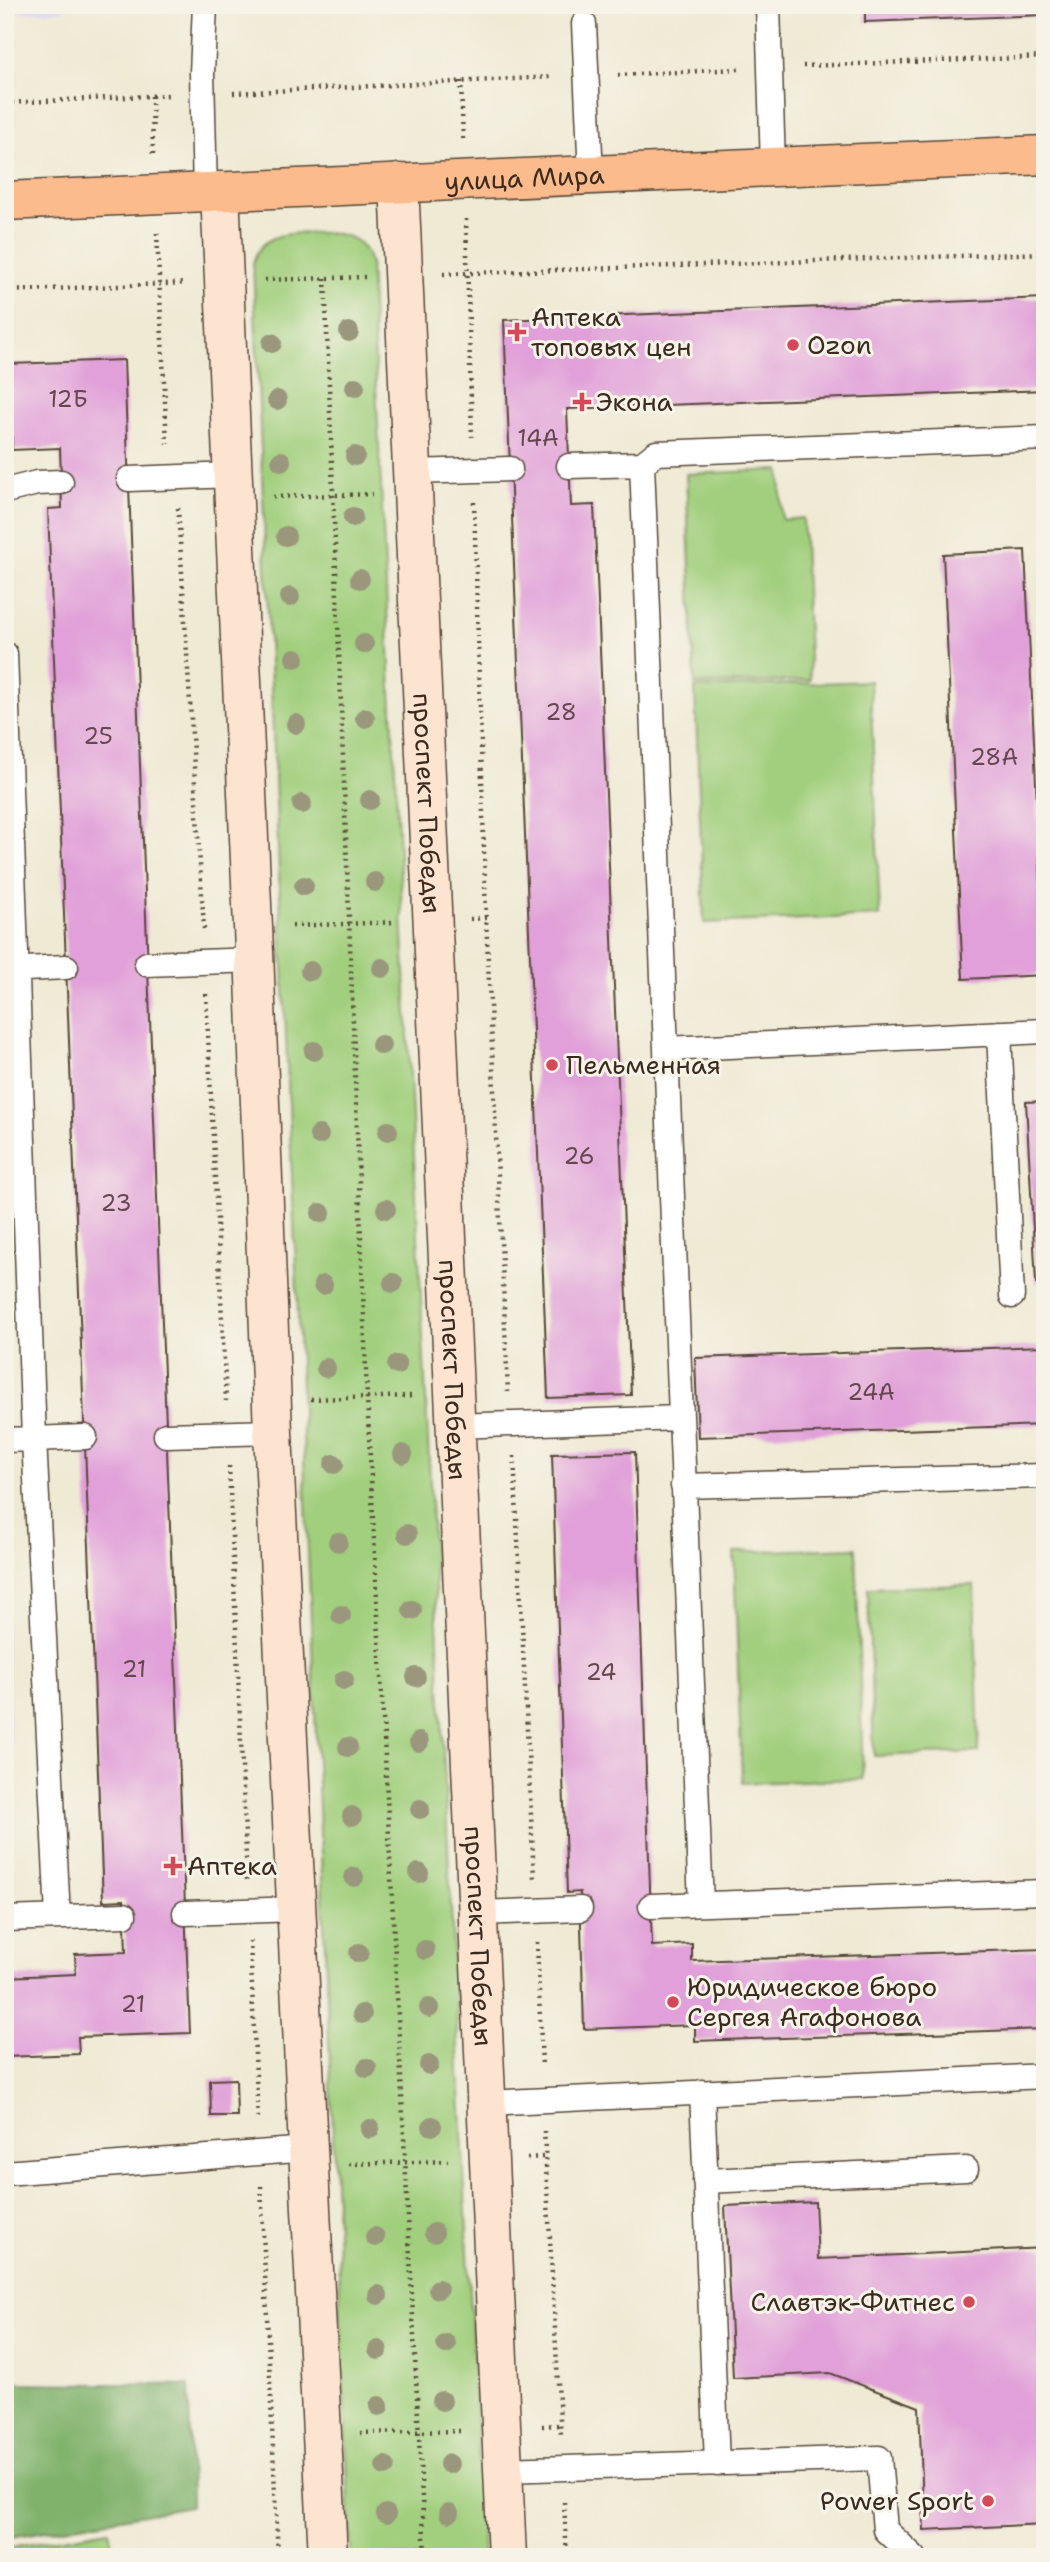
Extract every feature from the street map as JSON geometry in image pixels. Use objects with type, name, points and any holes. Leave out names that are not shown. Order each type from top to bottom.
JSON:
[{"type":"main road","name":"улица Мира","points":[[5,201],[1045,155]]},
{"type":"main road","name":"проспект Победы","points":[[399,183],[507,2557]]},
{"type":"main road","points":[[213,192],[233,487],[272,1416],[328,2557]]},
{"type":"lane","points":[[205,5],[202,94],[213,192]]},
{"type":"lane","points":[[768,5],[773,167]]},
{"type":"lane","points":[[584,24],[591,175]]},
{"type":"lane","points":[[569,466],[642,464],[656,453],[1045,438]]},
{"type":"lane","points":[[642,464],[701,1904]]},
{"type":"lane","points":[[412,483],[473,470],[510,469]]},
{"type":"lane","points":[[129,479],[173,478],[233,487]]},
{"type":"lane","points":[[5,491],[37,482],[61,482]]},
{"type":"lane","points":[[5,654],[11,969],[58,1917]]},
{"type":"lane","points":[[147,964],[205,962],[254,944]]},
{"type":"lane","points":[[11,969],[66,967]]},
{"type":"lane","points":[[666,1049],[1045,1031]]},
{"type":"lane","points":[[999,1033],[1012,1296]]},
{"type":"lane","points":[[455,1410],[512,1424],[680,1418]]},
{"type":"lane","points":[[166,1436],[227,1433],[272,1416]]},
{"type":"lane","points":[[5,1440],[85,1437]]},
{"type":"lane","points":[[683,1486],[1045,1476]]},
{"type":"lane","points":[[650,1906],[1045,1892]]},
{"type":"lane","points":[[185,1913],[297,1909]]},
{"type":"lane","points":[[478,1913],[580,1909]]},
{"type":"lane","points":[[5,1919],[124,1915]]},
{"type":"lane","points":[[486,2103],[1045,2076]]},
{"type":"lane","points":[[702,2092],[717,2464]]},
{"type":"lane","points":[[5,2173],[259,2151],[309,2158]]},
{"type":"lane","points":[[705,2181],[965,2169]]},
{"type":"lane","points":[[503,2470],[879,2458],[885,2530],[914,2557]]},
{"type":"path","points":[[5,103],[1045,57]]},
{"type":"path","points":[[461,81],[486,918],[536,1911],[545,2157],[567,2557]]},
{"type":"path","points":[[152,96],[167,439],[177,500],[204,928],[278,2557]]},
{"type":"path","points":[[402,275],[1045,253]]},
{"type":"path","points":[[325,278],[367,1397],[425,2557]]},
{"type":"path","points":[[233,487],[335,495],[412,483]]},
{"type":"path","points":[[204,928],[254,944],[350,924],[486,918]]},
{"type":"path","points":[[226,1403],[272,1416],[367,1397],[455,1410],[508,1392]]},
{"type":"path","points":[[309,2158],[404,2162],[545,2157]]},
{"type":"path","points":[[272,2437],[502,2430],[560,2425]]},
{"type":"shaded area","points":[[5,5],[62,5],[63,11],[5,13]]},
{"type":"shaded area","points":[[5,1604],[12,1752],[5,1753]]},
{"type":"green space","points":[[295,233],[331,233],[356,241],[364,249],[370,263],[483,2557],[351,2557],[253,263],[258,251],[274,238]]},
{"type":"green space","points":[[780,470],[782,520],[803,518],[810,680],[695,685],[686,474]]},
{"type":"green space","points":[[870,681],[880,916],[704,923],[695,688]]},
{"type":"green space","points":[[856,1548],[863,1779],[742,1783],[734,1552]]},
{"type":"green space","points":[[974,1585],[979,1752],[874,1756],[868,1588]]},
{"type":"green space","points":[[5,2383],[189,2385],[191,2506],[5,2538]]},
{"type":"green space","points":[[109,2530],[114,2557],[5,2557],[5,2548]]},
{"type":"building","points":[[865,5],[1045,5],[1045,15],[865,22]]},
{"type":"building","points":[[1045,298],[1045,390],[567,409],[571,506],[594,505],[631,1395],[548,1398],[504,320]]},
{"type":"building","points":[[5,352],[8,352],[9,364],[124,360],[190,2033],[78,2037],[79,2054],[5,2057],[5,1977],[76,1974],[75,1954],[126,1952],[124,1900],[103,1901],[48,509],[62,508],[60,448],[12,450],[12,434],[5,435]]},
{"type":"building","points":[[1025,550],[1045,975],[963,979],[943,554]]},
{"type":"building","points":[[1045,1101],[1045,1283],[1036,1283],[1026,1102]]},
{"type":"building","points":[[1045,1346],[1045,1425],[698,1437],[695,1358]]},
{"type":"building","points":[[635,1452],[652,1946],[692,1944],[692,1961],[1045,1949],[1045,2029],[695,2041],[695,2025],[584,2029],[580,1892],[567,1893],[552,1454]]},
{"type":"building","points":[[236,2079],[237,2116],[211,2116],[210,2080]]},
{"type":"building","points":[[815,2202],[818,2259],[1045,2248],[1045,2524],[924,2530],[919,2407],[830,2373],[733,2378],[725,2206]]},
{"type":"place","name":"Аптека топовых цен","points":[[517,332]]},
{"type":"place","name":"Ozon","points":[[793,345]]},
{"type":"place","name":"Экона","points":[[582,402]]},
{"type":"place","name":"Пельменная","points":[[552,1065]]},
{"type":"place","name":"Аптека","points":[[173,1866]]},
{"type":"place","name":"Юридическое бюро Сергея Агафонова","points":[[673,2002]]},
{"type":"place","name":"Славтэк-Фитнес","points":[[969,2302]]},
{"type":"place","name":"Power Sport","points":[[988,2501]]}]
